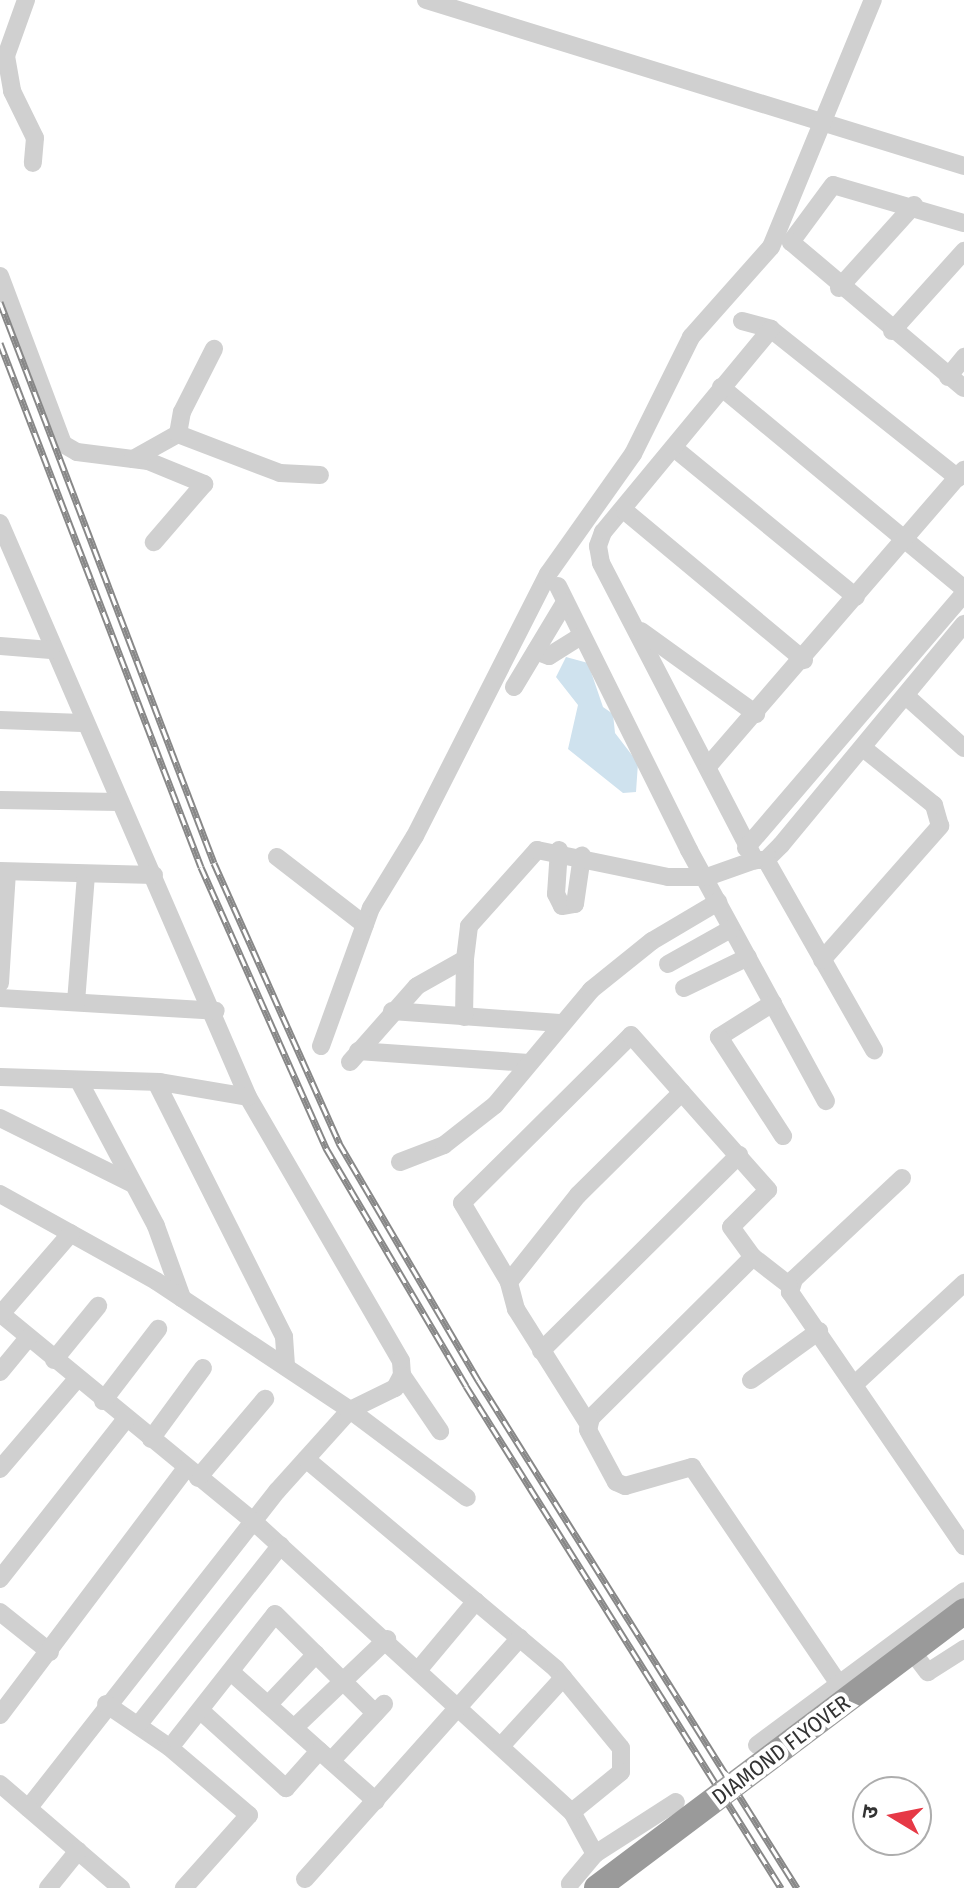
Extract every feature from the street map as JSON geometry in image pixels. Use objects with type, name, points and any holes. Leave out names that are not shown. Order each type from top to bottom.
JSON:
[{"type":"highway","name":"DIAMOND FLYOVER","points":[[597,1888],[964,1611]]},
{"type":"highway","name":"DIAMOND FLYOVER","points":[[622,1888],[964,1631]]},
{"type":"street","points":[[26,0],[3,57],[12,91],[35,138],[33,163]]},
{"type":"street","points":[[426,0],[964,166]]},
{"type":"street","points":[[321,1046],[365,925],[548,574],[633,454],[691,337],[771,247],[873,0]]},
{"type":"street","points":[[964,223],[914,205],[840,185],[824,192],[791,242],[839,288],[964,388]]},
{"type":"street","points":[[839,288],[914,205]]},
{"type":"street","points":[[892,331],[964,251]]},
{"type":"street","points":[[0,276],[63,444],[77,452],[133,459],[204,484],[154,542]]},
{"type":"street","points":[[709,765],[804,660],[903,538],[961,474],[771,329],[742,321]]},
{"type":"street","points":[[771,329],[721,387],[625,511],[603,532],[598,546],[635,627],[756,856],[874,1050]]},
{"type":"street","points":[[178,434],[182,412],[214,349]]},
{"type":"street","points":[[948,377],[964,357]]},
{"type":"street","points":[[721,387],[964,592],[756,856]]},
{"type":"street","points":[[133,459],[178,434],[280,473],[320,475]]},
{"type":"street","points":[[674,448],[856,597]]},
{"type":"street","points":[[625,511],[804,660]]},
{"type":"street","points":[[0,523],[82,723],[216,1011],[248,1097],[401,1361],[402,1375],[440,1431]]},
{"type":"street","points":[[0,573],[20,573]]},
{"type":"street","points":[[514,687],[536,651],[562,594],[580,637],[707,877],[731,929],[826,1101]]},
{"type":"street","points":[[464,1017],[469,926],[537,850],[559,850],[668,877],[707,877],[756,856],[863,748],[964,624]]},
{"type":"street","points":[[635,627],[756,714]]},
{"type":"street","points":[[536,651],[549,656],[580,637]]},
{"type":"street","points":[[0,646],[51,650]]},
{"type":"street","points":[[906,696],[964,748]]},
{"type":"street","points":[[0,720],[82,723]]},
{"type":"street","points":[[822,960],[940,826],[934,805],[863,748]]},
{"type":"street","points":[[0,800],[119,802]]},
{"type":"street","points":[[559,850],[556,894],[562,906],[575,904],[582,856]]},
{"type":"street","points":[[277,857],[365,925]]},
{"type":"street","points":[[0,983],[4,872],[154,875]]},
{"type":"street","points":[[76,1002],[86,876]]},
{"type":"street","points":[[400,1162],[444,1145],[495,1105],[560,1023],[620,966],[718,902]]},
{"type":"street","points":[[668,964],[731,929]]},
{"type":"street","points":[[684,988],[748,957]]},
{"type":"street","points":[[465,959],[427,978],[392,1011],[354,1056],[529,1063]]},
{"type":"street","points":[[0,998],[216,1011]]},
{"type":"street","points":[[773,1003],[719,1037],[783,1136]]},
{"type":"street","points":[[392,1011],[560,1023]]},
{"type":"street","points":[[839,1684],[692,1467],[625,1486],[596,1450],[589,1425],[510,1298],[509,1282],[462,1203],[631,1035],[768,1190],[731,1227],[753,1257],[789,1285],[964,1546]]},
{"type":"street","points":[[0,1077],[156,1082],[248,1097]]},
{"type":"street","points":[[79,1081],[156,1226],[182,1298]]},
{"type":"street","points":[[156,1082],[284,1337],[286,1367]]},
{"type":"street","points":[[509,1282],[578,1195],[682,1092]]},
{"type":"street","points":[[0,1118],[131,1183]]},
{"type":"street","points":[[541,1351],[739,1155]]},
{"type":"street","points":[[789,1285],[902,1178]]},
{"type":"street","points":[[0,1194],[182,1298],[350,1410],[467,1498]]},
{"type":"street","points":[[71,1233],[2,1308],[28,1338],[253,1521],[420,1668],[572,1812],[595,1854]]},
{"type":"street","points":[[589,1425],[753,1257]]},
{"type":"street","points":[[855,1384],[964,1283]]},
{"type":"street","points":[[54,1360],[98,1306]]},
{"type":"street","points":[[103,1401],[158,1329]]},
{"type":"street","points":[[751,1380],[819,1331]]},
{"type":"street","points":[[0,1372],[28,1338]]},
{"type":"street","points":[[151,1439],[203,1368]]},
{"type":"street","points":[[28,1808],[106,1704],[306,1459],[350,1410],[395,1388],[402,1375]]},
{"type":"street","points":[[0,1469],[77,1379]]},
{"type":"street","points":[[0,1715],[192,1473],[265,1399]]},
{"type":"street","points":[[0,1579],[126,1419]]},
{"type":"street","points":[[306,1459],[520,1638],[563,1678],[621,1748],[624,1763],[572,1812]]},
{"type":"street","points":[[139,1724],[281,1545]]},
{"type":"street","points":[[757,1745],[964,1591]]},
{"type":"street","points":[[420,1668],[476,1601]]},
{"type":"street","points":[[0,1612],[50,1652]]},
{"type":"street","points":[[176,1740],[275,1614],[344,1681],[380,1708],[286,1788],[201,1711]]},
{"type":"street","points":[[901,1637],[928,1672],[964,1649]]},
{"type":"street","points":[[305,1879],[376,1801],[457,1703],[520,1638]]},
{"type":"street","points":[[294,1728],[387,1639]]},
{"type":"street","points":[[268,1705],[316,1654]]},
{"type":"street","points":[[231,1672],[376,1801]]},
{"type":"street","points":[[502,1745],[563,1678]]},
{"type":"street","points":[[106,1704],[139,1724],[249,1815],[184,1888]]},
{"type":"street","points":[[0,1784],[78,1851],[99,1881],[121,1888]]},
{"type":"street","points":[[570,1887],[595,1854],[676,1802]]},
{"type":"street","points":[[48,1888],[78,1851]]},
{"type":"water","points":[[566,657],[588,663],[603,707],[613,714],[615,733],[638,763],[636,792],[623,793],[568,749],[578,705],[556,677]]},
{"type":"railway","points":[[0,302],[214,863],[339,1143],[478,1380],[797,1888]]},
{"type":"railway","points":[[0,343],[201,867],[326,1148],[466,1386],[781,1888]]}]
